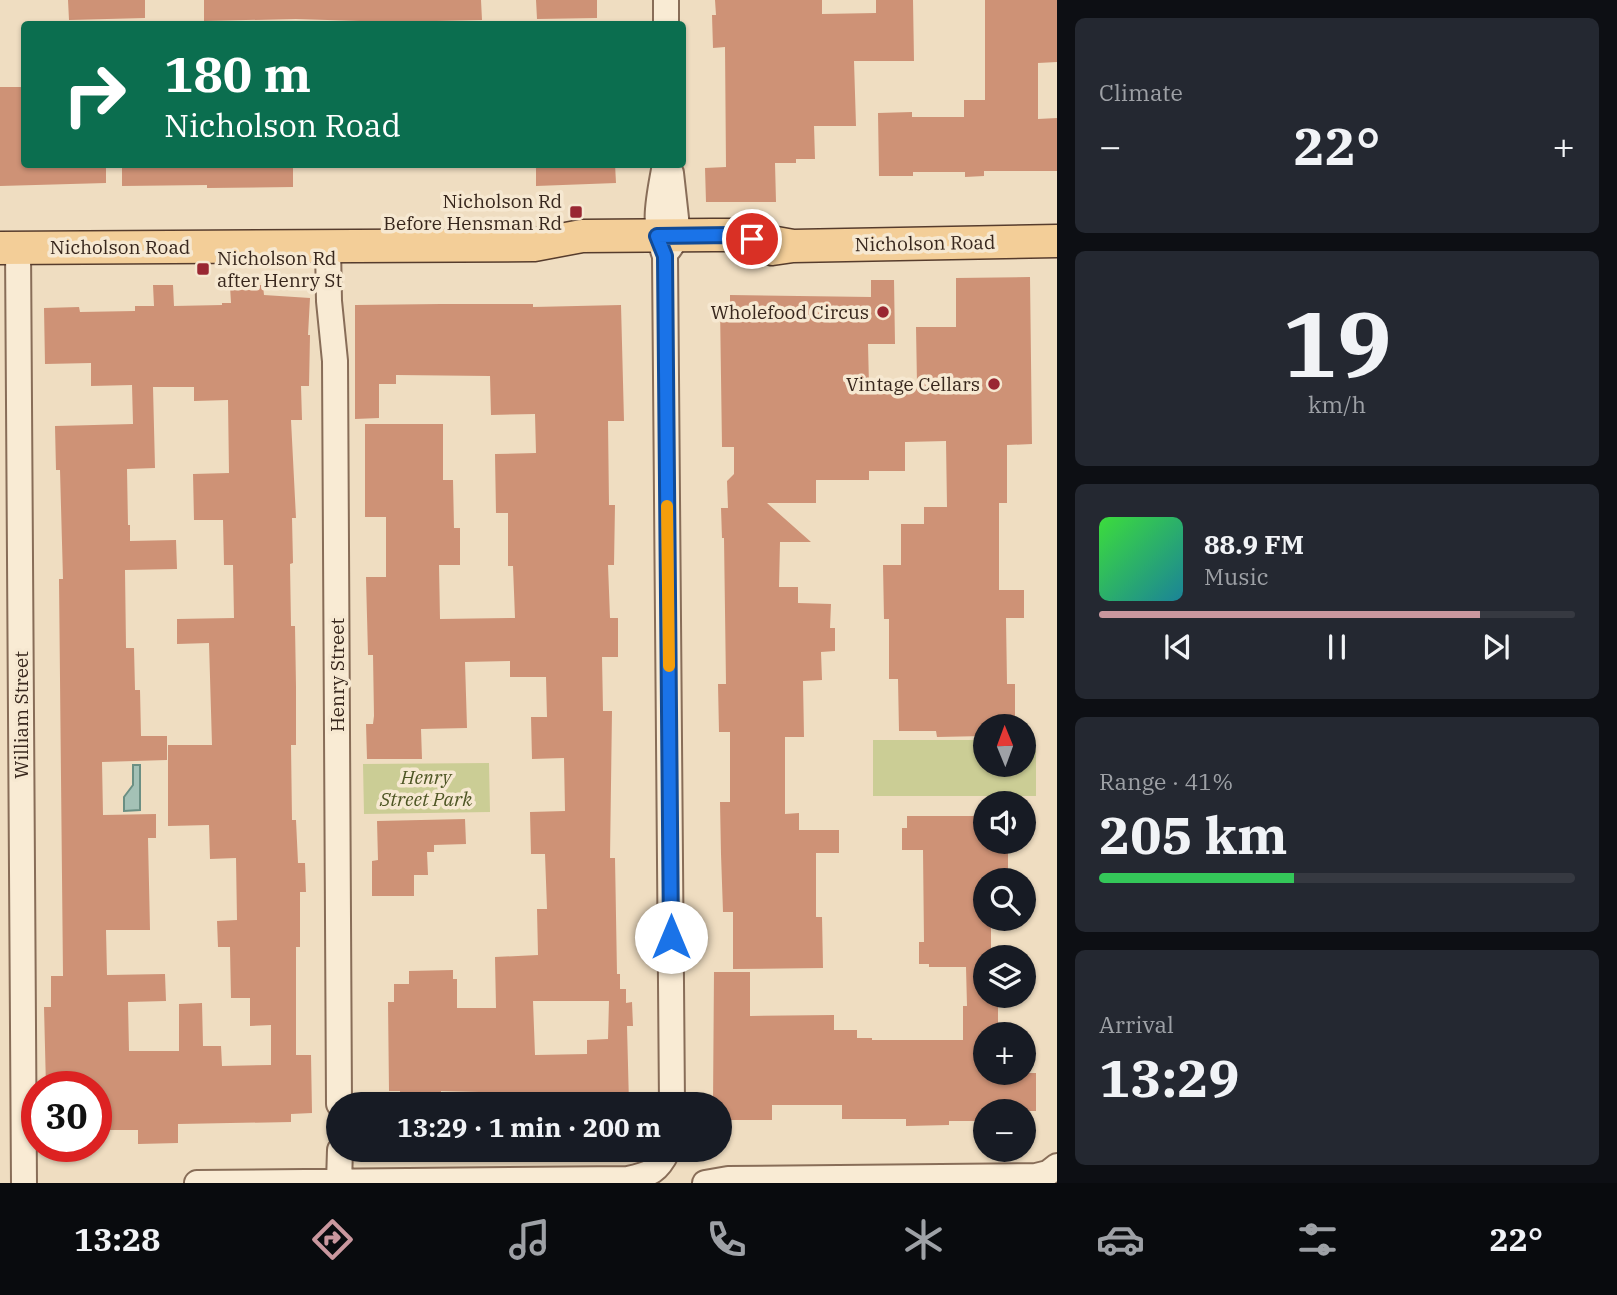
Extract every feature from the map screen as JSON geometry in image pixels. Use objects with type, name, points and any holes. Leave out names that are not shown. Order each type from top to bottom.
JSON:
[{"type":"main road","name":"Nicholson Road","points":[[9,248],[534,245],[586,254],[667,242],[733,254],[793,246],[1057,241]]},
{"type":"street","points":[[666,0],[666,21]]},
{"type":"street","points":[[666,168],[658,207],[667,242],[672,1092]]},
{"type":"street","name":"Henry Street","points":[[328,247],[329,301],[335,361],[339,1092]]},
{"type":"street","name":"William Street","points":[[9,248],[24,1183]]},
{"type":"street","points":[[340,1162],[340,1182]]},
{"type":"street","points":[[197,1183],[628,1179],[649,1174],[660,1162]]},
{"type":"street","points":[[705,1183],[728,1179],[1035,1176],[1048,1173],[1057,1166]]},
{"type":"green space","points":[[873,740],[973,740],[973,777],[1036,777],[1036,791],[973,791],[973,796],[873,796]]},
{"type":"green space","name":"Henry Street Park","points":[[489,763],[490,812],[364,814],[363,764]]},
{"type":"shaded area","points":[[133,765],[140,765],[140,810],[124,811],[124,797],[133,785]]},
{"type":"building","points":[[68,0],[145,0],[145,18],[69,20]]},
{"type":"building","points":[[204,0],[481,0],[482,20],[296,19],[204,21]]},
{"type":"building","points":[[536,0],[597,0],[597,18],[537,19]]},
{"type":"building","points":[[715,0],[822,0],[822,14],[876,13],[876,0],[913,0],[914,61],[854,61],[856,126],[814,126],[815,159],[775,163],[776,202],[706,202],[705,168],[726,167],[725,47],[713,48],[712,15],[716,15]]},
{"type":"building","points":[[985,0],[1057,0],[1057,62],[1038,63],[1038,119],[1057,118],[1057,171],[984,171],[984,176],[965,177],[965,172],[913,172],[913,176],[879,176],[878,113],[912,112],[912,117],[964,117],[964,100],[985,100]]},
{"type":"building","points":[[0,87],[21,87],[21,168],[106,168],[106,183],[0,186]]},
{"type":"building","points":[[122,168],[293,168],[293,187],[122,186]]},
{"type":"building","points":[[536,168],[615,168],[616,183],[536,186]]},
{"type":"building","points":[[1030,277],[1032,444],[1007,445],[1007,503],[999,503],[999,590],[1024,590],[1024,618],[1006,618],[1007,684],[1015,684],[1015,714],[973,714],[973,736],[937,737],[936,731],[899,731],[898,679],[889,679],[889,619],[884,619],[883,565],[901,565],[901,524],[924,524],[924,507],[947,507],[946,441],[905,442],[905,471],[869,471],[869,480],[816,480],[816,503],[767,503],[811,542],[780,542],[779,587],[798,587],[798,603],[831,604],[830,628],[835,628],[835,651],[821,652],[822,680],[803,681],[804,737],[785,737],[785,814],[799,813],[799,830],[839,830],[839,853],[816,853],[816,917],[822,917],[823,968],[733,969],[733,912],[723,912],[720,802],[730,802],[730,732],[719,732],[718,684],[726,684],[724,538],[721,508],[728,508],[727,481],[734,474],[734,447],[722,447],[720,306],[730,306],[730,295],[871,297],[871,280],[894,280],[895,344],[868,344],[869,385],[917,384],[916,327],[956,327],[956,278]]},
{"type":"building","points":[[153,285],[173,285],[174,306],[231,303],[230,286],[263,285],[264,295],[310,298],[309,386],[301,386],[302,420],[291,420],[296,518],[292,518],[293,563],[290,564],[296,687],[296,745],[291,745],[292,820],[296,820],[298,863],[305,863],[306,892],[300,892],[300,947],[296,947],[296,1055],[311,1055],[312,1113],[291,1114],[291,1122],[178,1124],[178,1143],[138,1144],[138,1130],[112,1130],[112,1071],[46,1071],[44,1007],[51,1007],[51,976],[63,976],[59,579],[63,579],[60,470],[56,470],[55,426],[133,424],[132,385],[91,386],[91,363],[45,364],[44,308],[79,307],[80,312],[135,311],[135,306],[154,306]],"holes":[[[153,387],[194,387],[194,401],[228,400],[229,473],[193,474],[194,520],[223,520],[224,565],[233,565],[234,618],[177,619],[177,644],[209,643],[212,745],[168,745],[168,826],[209,825],[210,859],[236,858],[237,920],[217,921],[218,947],[230,947],[231,998],[250,998],[250,1026],[271,1025],[271,1065],[222,1066],[221,1046],[203,1046],[202,1003],[179,1004],[179,1051],[129,1051],[128,1002],[166,1001],[165,974],[107,975],[106,930],[150,930],[148,838],[156,838],[156,814],[103,815],[102,762],[167,760],[167,736],[141,736],[140,690],[135,690],[134,648],[126,648],[125,570],[177,569],[176,540],[130,541],[127,469],[155,468]]]},
{"type":"building","points":[[355,305],[621,305],[624,421],[608,421],[609,505],[615,505],[614,565],[608,565],[610,618],[618,618],[618,657],[602,657],[603,711],[612,711],[610,858],[615,858],[617,974],[620,974],[620,989],[626,989],[626,1003],[632,1002],[633,1026],[627,1026],[629,1092],[389,1091],[388,1002],[394,1002],[394,984],[409,984],[409,971],[453,970],[453,979],[457,979],[457,1008],[496,1008],[495,957],[538,955],[537,909],[547,909],[545,854],[531,854],[530,812],[565,811],[564,758],[532,759],[531,717],[547,717],[546,677],[510,677],[510,661],[465,662],[467,728],[421,729],[422,759],[367,759],[366,724],[373,724],[374,716],[373,655],[368,655],[366,577],[386,577],[386,517],[365,517],[365,424],[443,424],[443,480],[453,480],[454,528],[460,528],[460,565],[439,565],[440,619],[515,618],[513,566],[508,566],[508,513],[496,513],[495,454],[536,453],[535,414],[491,415],[490,376],[396,375],[396,384],[379,384],[379,418],[355,419]],"holes":[[[533,1001],[609,1001],[608,1039],[587,1040],[587,1054],[535,1055]]]},
{"type":"building","points":[[907,816],[973,816],[973,854],[1008,854],[1008,868],[973,868],[973,931],[991,931],[991,945],[973,945],[973,1008],[998,1008],[998,1022],[973,1022],[973,1085],[1036,1085],[1036,1099],[973,1099],[973,1121],[949,1121],[949,1125],[906,1126],[906,1119],[842,1119],[842,1105],[772,1105],[772,1120],[732,1120],[732,1092],[713,1092],[714,972],[750,972],[750,1016],[834,1015],[834,1030],[857,1030],[857,1038],[963,1040],[963,1006],[967,1006],[966,967],[929,967],[929,964],[919,964],[919,942],[924,942],[923,850],[902,850],[902,828],[907,828]]},
{"type":"building","points":[[465,819],[466,844],[434,845],[434,852],[427,852],[428,875],[414,875],[414,896],[372,896],[372,861],[378,860],[377,821]]},
{"type":"slow traffic","points":[[667,506],[669,666]]},
{"type":"place","name":"Nicholson Rd Before Hensman Rd","points":[[576,212]]},
{"type":"place","name":"Nicholson Rd after Henry St","points":[[203,269]]},
{"type":"place","name":"Wholefood Circus","points":[[883,312]]},
{"type":"place","name":"Vintage Cellars","points":[[994,384]]},
{"type":"route","points":[[671,937],[665,256],[657,236],[732,235],[752,239]]}]
